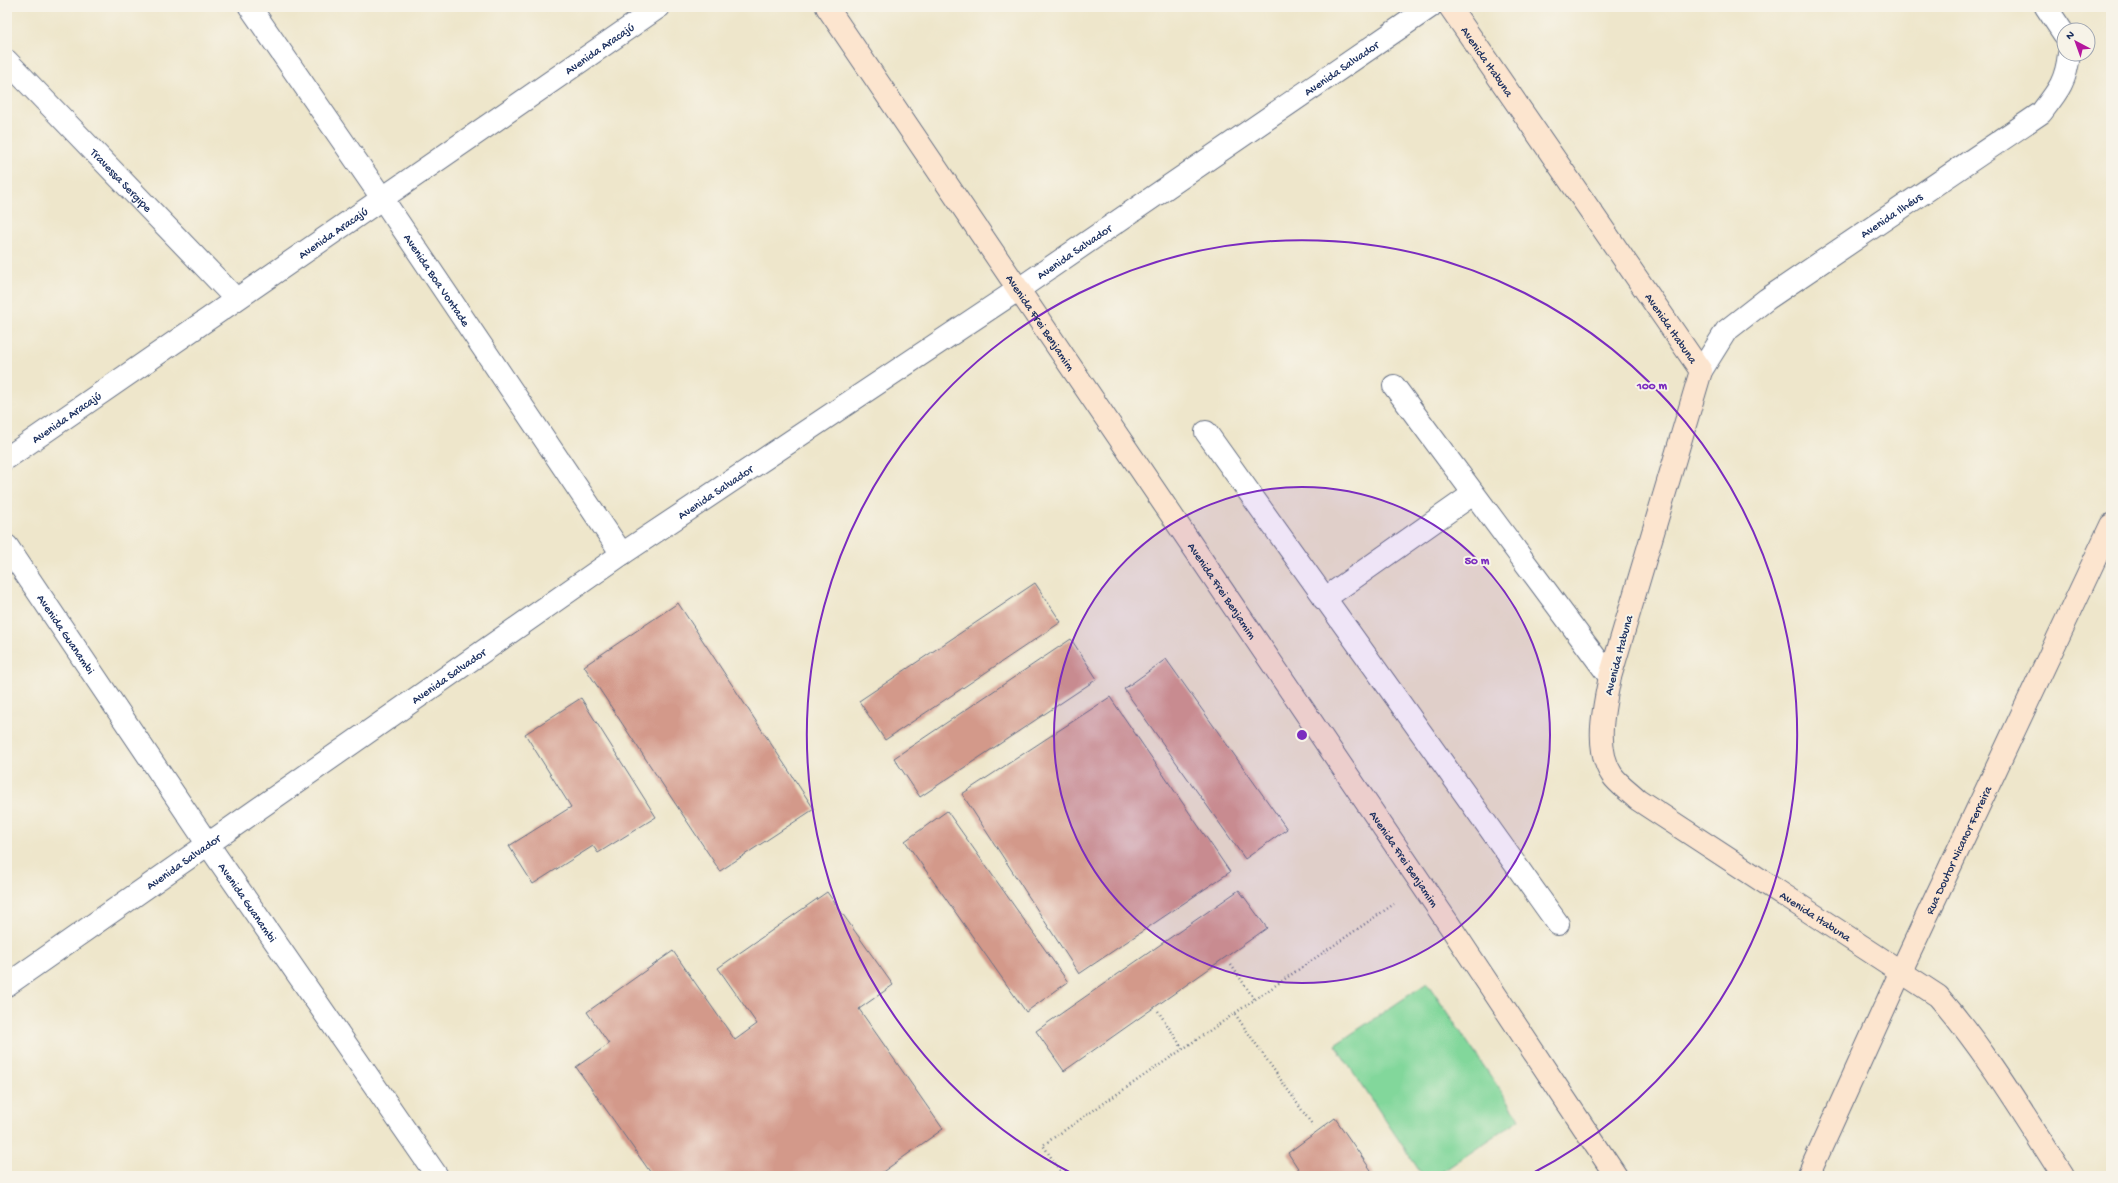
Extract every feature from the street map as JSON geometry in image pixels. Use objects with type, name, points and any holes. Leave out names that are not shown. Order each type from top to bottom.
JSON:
[{"type":"street","name":"Avenida Boa Vontade","points":[[250,7],[382,198],[622,554]]},
{"type":"street","name":"Avenida Aracajú","points":[[7,458],[659,7]]},
{"type":"street","name":"Avenida Frei Benjamim","points":[[827,7],[1446,920],[1616,1176]]},
{"type":"street","name":"Avenida Salvador","points":[[7,985],[207,843],[622,554],[1019,290],[1430,7]]},
{"type":"street","name":"Avenida Itabuna","points":[[1450,7],[1701,371],[1610,678],[1605,702],[1602,748],[1612,775],[1637,799],[1901,970],[1938,996],[1964,1026],[1992,1064],[2063,1176]]},
{"type":"street","points":[[2046,7],[2056,22]]},
{"type":"street","name":"Travessa Sergipe","points":[[7,61],[236,299]]},
{"type":"street","name":"Avenida Ilhéus","points":[[1701,371],[1726,332],[1767,299],[2041,113],[2058,91],[2067,73],[2068,62]]},
{"type":"street","points":[[1394,386],[1610,678]]},
{"type":"street","points":[[1206,432],[1324,599],[1558,924]]},
{"type":"street","points":[[1324,599],[1474,494]]},
{"type":"street","name":"Rua Doutor Nicanor Ferreira","points":[[1808,1176],[1901,970],[2111,525]]},
{"type":"street","name":"Avenida Guanambi","points":[[7,546],[207,843],[437,1176]]},
{"type":"path","points":[[1062,1174],[1043,1145],[1394,904]]},
{"type":"path","points":[[1231,964],[1255,1000]]},
{"type":"path","points":[[1158,1011],[1183,1049]]},
{"type":"path","points":[[1235,1014],[1313,1126]]},
{"type":"green space","points":[[1427,983],[1520,1119],[1436,1176],[1423,1176],[1335,1045]]},
{"type":"building","points":[[1035,583],[1061,622],[885,740],[859,701]]},
{"type":"building","points":[[678,603],[814,809],[720,871],[584,666]]},
{"type":"building","points":[[1071,639],[1097,679],[920,797],[894,758]]},
{"type":"building","points":[[1166,659],[1287,829],[1245,859],[1124,689]]},
{"type":"building","points":[[1110,697],[1230,872],[1079,974],[962,794]]},
{"type":"building","points":[[581,698],[656,817],[598,853],[593,846],[533,884],[509,846],[571,807],[525,734]]},
{"type":"building","points":[[947,811],[1068,982],[1026,1012],[905,841]]},
{"type":"building","points":[[1239,890],[1267,928],[1064,1071],[1036,1031]]},
{"type":"building","points":[[827,892],[893,985],[859,1009],[943,1129],[877,1176],[653,1176],[576,1067],[609,1044],[587,1012],[673,951],[735,1040],[757,1024],[718,968]]},
{"type":"building","points":[[1335,1118],[1375,1176],[1303,1176],[1288,1153]]}]
